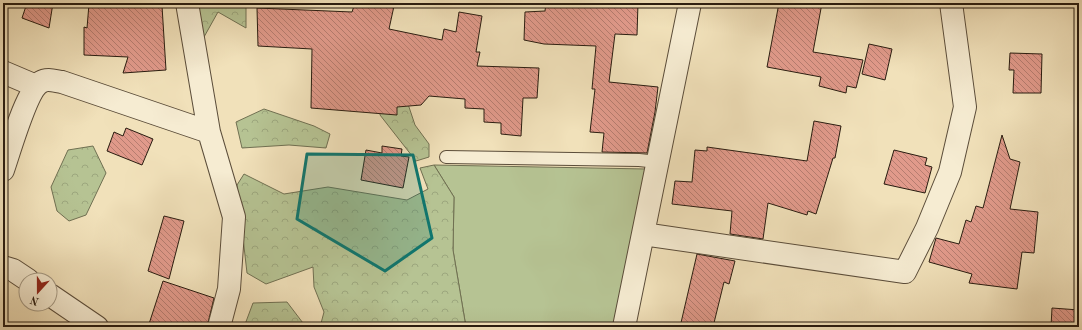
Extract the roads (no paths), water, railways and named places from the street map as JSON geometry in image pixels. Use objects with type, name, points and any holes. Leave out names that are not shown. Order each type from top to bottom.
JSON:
[{"type":"street","points":[[187,3],[209,132],[234,217],[228,289],[219,327]]},
{"type":"street","points":[[624,327],[690,3]]},
{"type":"street","points":[[643,234],[905,272],[927,228],[950,172],[965,107],[950,3]]},
{"type":"street","points":[[3,72],[36,86]]},
{"type":"street","points":[[3,170],[30,94],[36,86],[46,80],[62,82],[209,132]]},
{"type":"street","points":[[3,267],[18,273]]},
{"type":"street","points":[[58,300],[97,327]]},
{"type":"lane","points":[[446,157],[658,162]]}]
